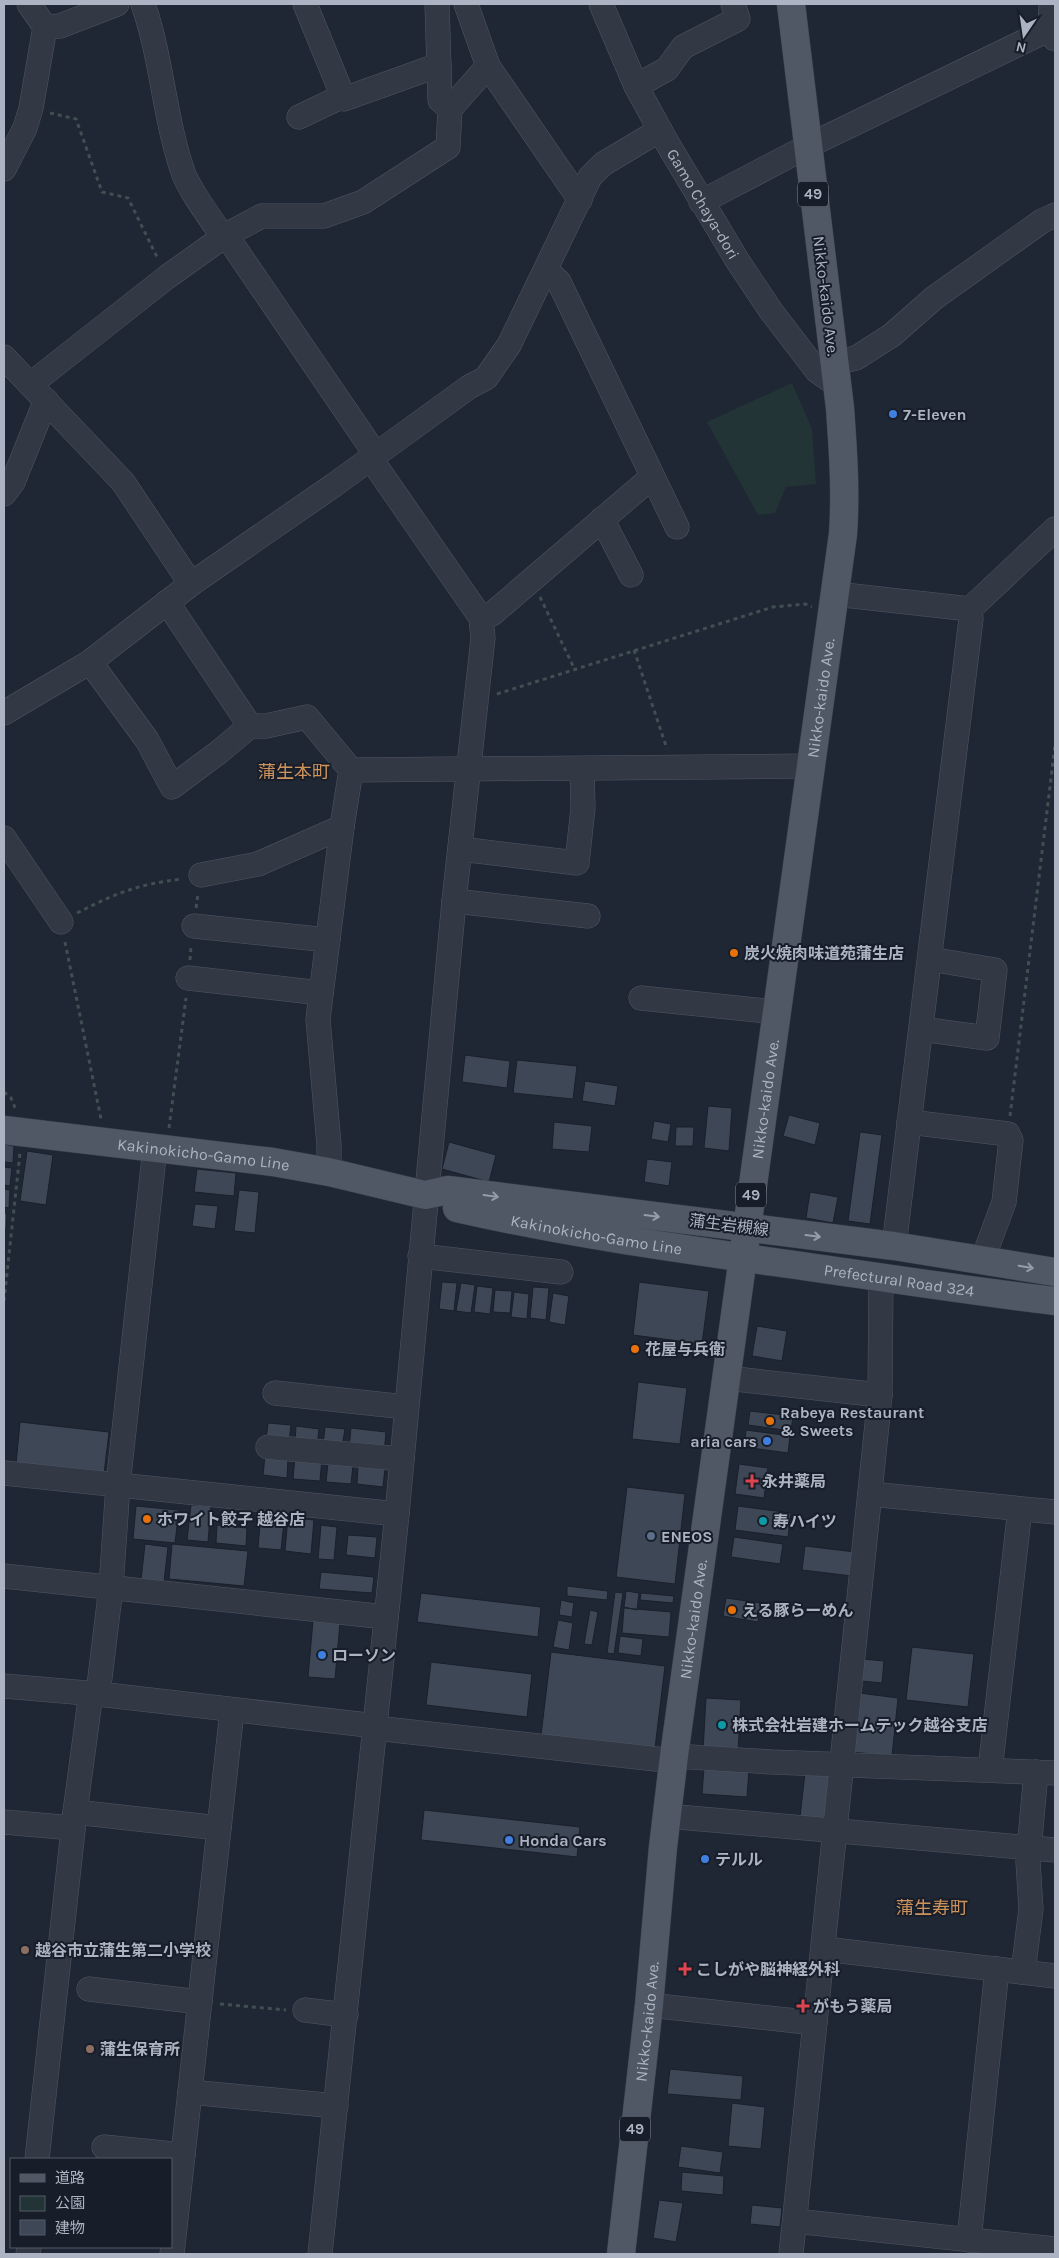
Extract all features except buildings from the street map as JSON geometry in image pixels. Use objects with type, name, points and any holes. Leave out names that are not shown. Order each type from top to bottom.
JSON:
[{"type":"main road","name":"Nikko-kaido Ave.","points":[[621,2254],[674,1758],[776,1012],[812,766],[845,501],[845,472],[835,374],[791,4]]},
{"type":"main road","name":"Kakinokicho-Gamo Line","points":[[15,1126],[106,1142],[162,1142],[329,1172],[414,1193],[449,1206],[580,1234],[742,1258]]},
{"type":"main road","name":"蒲生岩槻線","points":[[414,1193],[448,1190],[894,1246],[1055,1272]]},
{"type":"main road","name":"Prefectural Road 324","points":[[742,1258],[1055,1301]]},
{"type":"street","points":[[4,169],[25,128],[31,108],[45,27],[29,4]]},
{"type":"street","points":[[45,27],[60,26],[117,4]]},
{"type":"street","points":[[144,4],[150,23],[172,134],[183,174],[481,618],[483,638],[454,901],[414,1193],[420,1256],[376,1727],[320,2254]]},
{"type":"street","points":[[305,4],[344,99],[439,65]]},
{"type":"street","points":[[437,4],[440,100],[450,108]]},
{"type":"street","points":[[466,4],[488,66],[580,200]]},
{"type":"street","name":"Gamo Chaya-dori","points":[[600,4],[636,86],[701,202],[737,260],[771,311],[817,371],[835,374]]},
{"type":"street","points":[[636,86],[667,69],[683,47],[738,19],[733,4]]},
{"type":"street","points":[[701,202],[808,146],[1052,34],[1051,4]]},
{"type":"street","points":[[4,494],[13,482],[38,392],[167,278],[224,236],[262,216],[324,216],[363,202],[448,146],[450,108],[488,66]]},
{"type":"street","points":[[299,117],[343,96]]},
{"type":"street","points":[[4,713],[90,662],[191,584],[373,457],[469,387],[486,378],[509,345],[590,177],[603,164],[660,130]]},
{"type":"street","points":[[835,374],[892,335],[934,298],[1042,221],[1055,215]]},
{"type":"street","points":[[546,270],[560,282],[677,527]]},
{"type":"street","points":[[4,356],[123,482],[191,584]]},
{"type":"street","points":[[481,618],[492,614],[531,578],[652,477]]},
{"type":"street","points":[[602,519],[630,575]]},
{"type":"street","points":[[833,602],[970,610],[1055,529]]},
{"type":"street","points":[[167,602],[250,726]]},
{"type":"street","points":[[894,1246],[971,619],[970,610]]},
{"type":"street","points":[[90,662],[147,740],[172,787],[250,726],[266,726],[307,717],[350,770],[318,1019],[330,1145],[329,1172]]},
{"type":"street","points":[[350,770],[812,766]]},
{"type":"street","points":[[460,849],[577,863],[583,808],[582,769]]},
{"type":"street","points":[[201,875],[258,864],[342,827]]},
{"type":"street","points":[[4,838],[61,922]]},
{"type":"street","points":[[454,901],[588,916]]},
{"type":"street","points":[[194,926],[328,940]]},
{"type":"street","points":[[921,1029],[987,1038],[996,970],[930,960]]},
{"type":"street","points":[[188,978],[321,993]]},
{"type":"street","points":[[641,998],[776,1012]]},
{"type":"street","points":[[909,1122],[1009,1137],[1004,1202],[988,1245],[985,1260]]},
{"type":"street","points":[[37,2158],[74,1820],[111,1587],[118,1486],[162,1142]]},
{"type":"street","points":[[420,1256],[561,1272]]},
{"type":"street","points":[[791,2254],[880,1395],[881,1278]]},
{"type":"street","points":[[726,1378],[880,1395]]},
{"type":"street","points":[[275,1393],[406,1407]]},
{"type":"street","points":[[268,1447],[402,1459]]},
{"type":"street","points":[[4,1473],[397,1514]]},
{"type":"street","points":[[870,1494],[1055,1512]]},
{"type":"street","points":[[990,1770],[1020,1509]]},
{"type":"street","points":[[4,1576],[386,1617]]},
{"type":"street","points":[[4,1686],[94,1694],[376,1727],[674,1758],[1046,1772],[1028,1847],[1031,1909],[1023,1972]]},
{"type":"street","points":[[172,2254],[232,1711]]},
{"type":"street","points":[[667,1816],[1055,1850]]},
{"type":"street","points":[[4,1822],[74,1820],[219,1828]]},
{"type":"street","points":[[824,1949],[1055,1976]]},
{"type":"street","points":[[969,2240],[997,1969]]},
{"type":"street","points":[[89,1989],[200,2002]]},
{"type":"street","points":[[648,2004],[815,2023]]},
{"type":"street","points":[[305,2010],[346,2015]]},
{"type":"street","points":[[190,2092],[336,2106]]},
{"type":"street","points":[[104,2147],[183,2155]]},
{"type":"street","points":[[795,2221],[1055,2249]]},
{"type":"path","points":[[31,108],[76,120],[102,192],[128,198],[167,278]]},
{"type":"path","points":[[531,578],[575,670]]},
{"type":"path","points":[[476,700],[773,607],[833,602]]},
{"type":"path","points":[[634,650],[674,768]]},
{"type":"path","points":[[1009,1137],[1055,745]]},
{"type":"path","points":[[106,1142],[61,922],[112,895],[155,882],[201,875],[188,978],[162,1142]]},
{"type":"path","points":[[4,1092],[11,1098],[15,1126],[4,1301]]},
{"type":"path","points":[[200,2002],[304,2012],[305,2010]]},
{"type":"green space","points":[[792,383],[812,429],[816,484],[786,487],[775,513],[758,515],[707,422]]},
{"type":"place","name":"7-Eleven","points":[[893,414]]},
{"type":"place","name":"炭火焼肉味道苑蒲生店","points":[[734,953]]},
{"type":"place","name":"花屋与兵衛","points":[[635,1349]]},
{"type":"place","name":"Rabeya Restaurant & Sweets","points":[[770,1421]]},
{"type":"place","name":"aria cars","points":[[767,1441]]},
{"type":"place","name":"永井薬局","points":[[752,1481]]},
{"type":"place","name":"ホワイト餃子 越谷店","points":[[147,1519]]},
{"type":"place","name":"寿ハイツ","points":[[763,1521]]},
{"type":"place","name":"ENEOS","points":[[651,1536]]},
{"type":"place","name":"える豚らーめん","points":[[732,1610]]},
{"type":"place","name":"ローソン","points":[[322,1655]]},
{"type":"place","name":"株式会社岩建ホームテック越谷支店","points":[[722,1725]]},
{"type":"place","name":"Honda Cars","points":[[509,1840]]},
{"type":"place","name":"テルル","points":[[705,1859]]},
{"type":"place","name":"越谷市立蒲生第二小学校","points":[[25,1950]]},
{"type":"place","name":"こしがや脳神経外科","points":[[685,1969]]},
{"type":"place","name":"がもう薬局","points":[[803,2006]]},
{"type":"place","name":"蒲生保育所","points":[[90,2049]]},
{"type":"district","name":"蒲生本町","points":[[294,772]]},
{"type":"district","name":"蒲生寿町","points":[[932,1908]]}]
